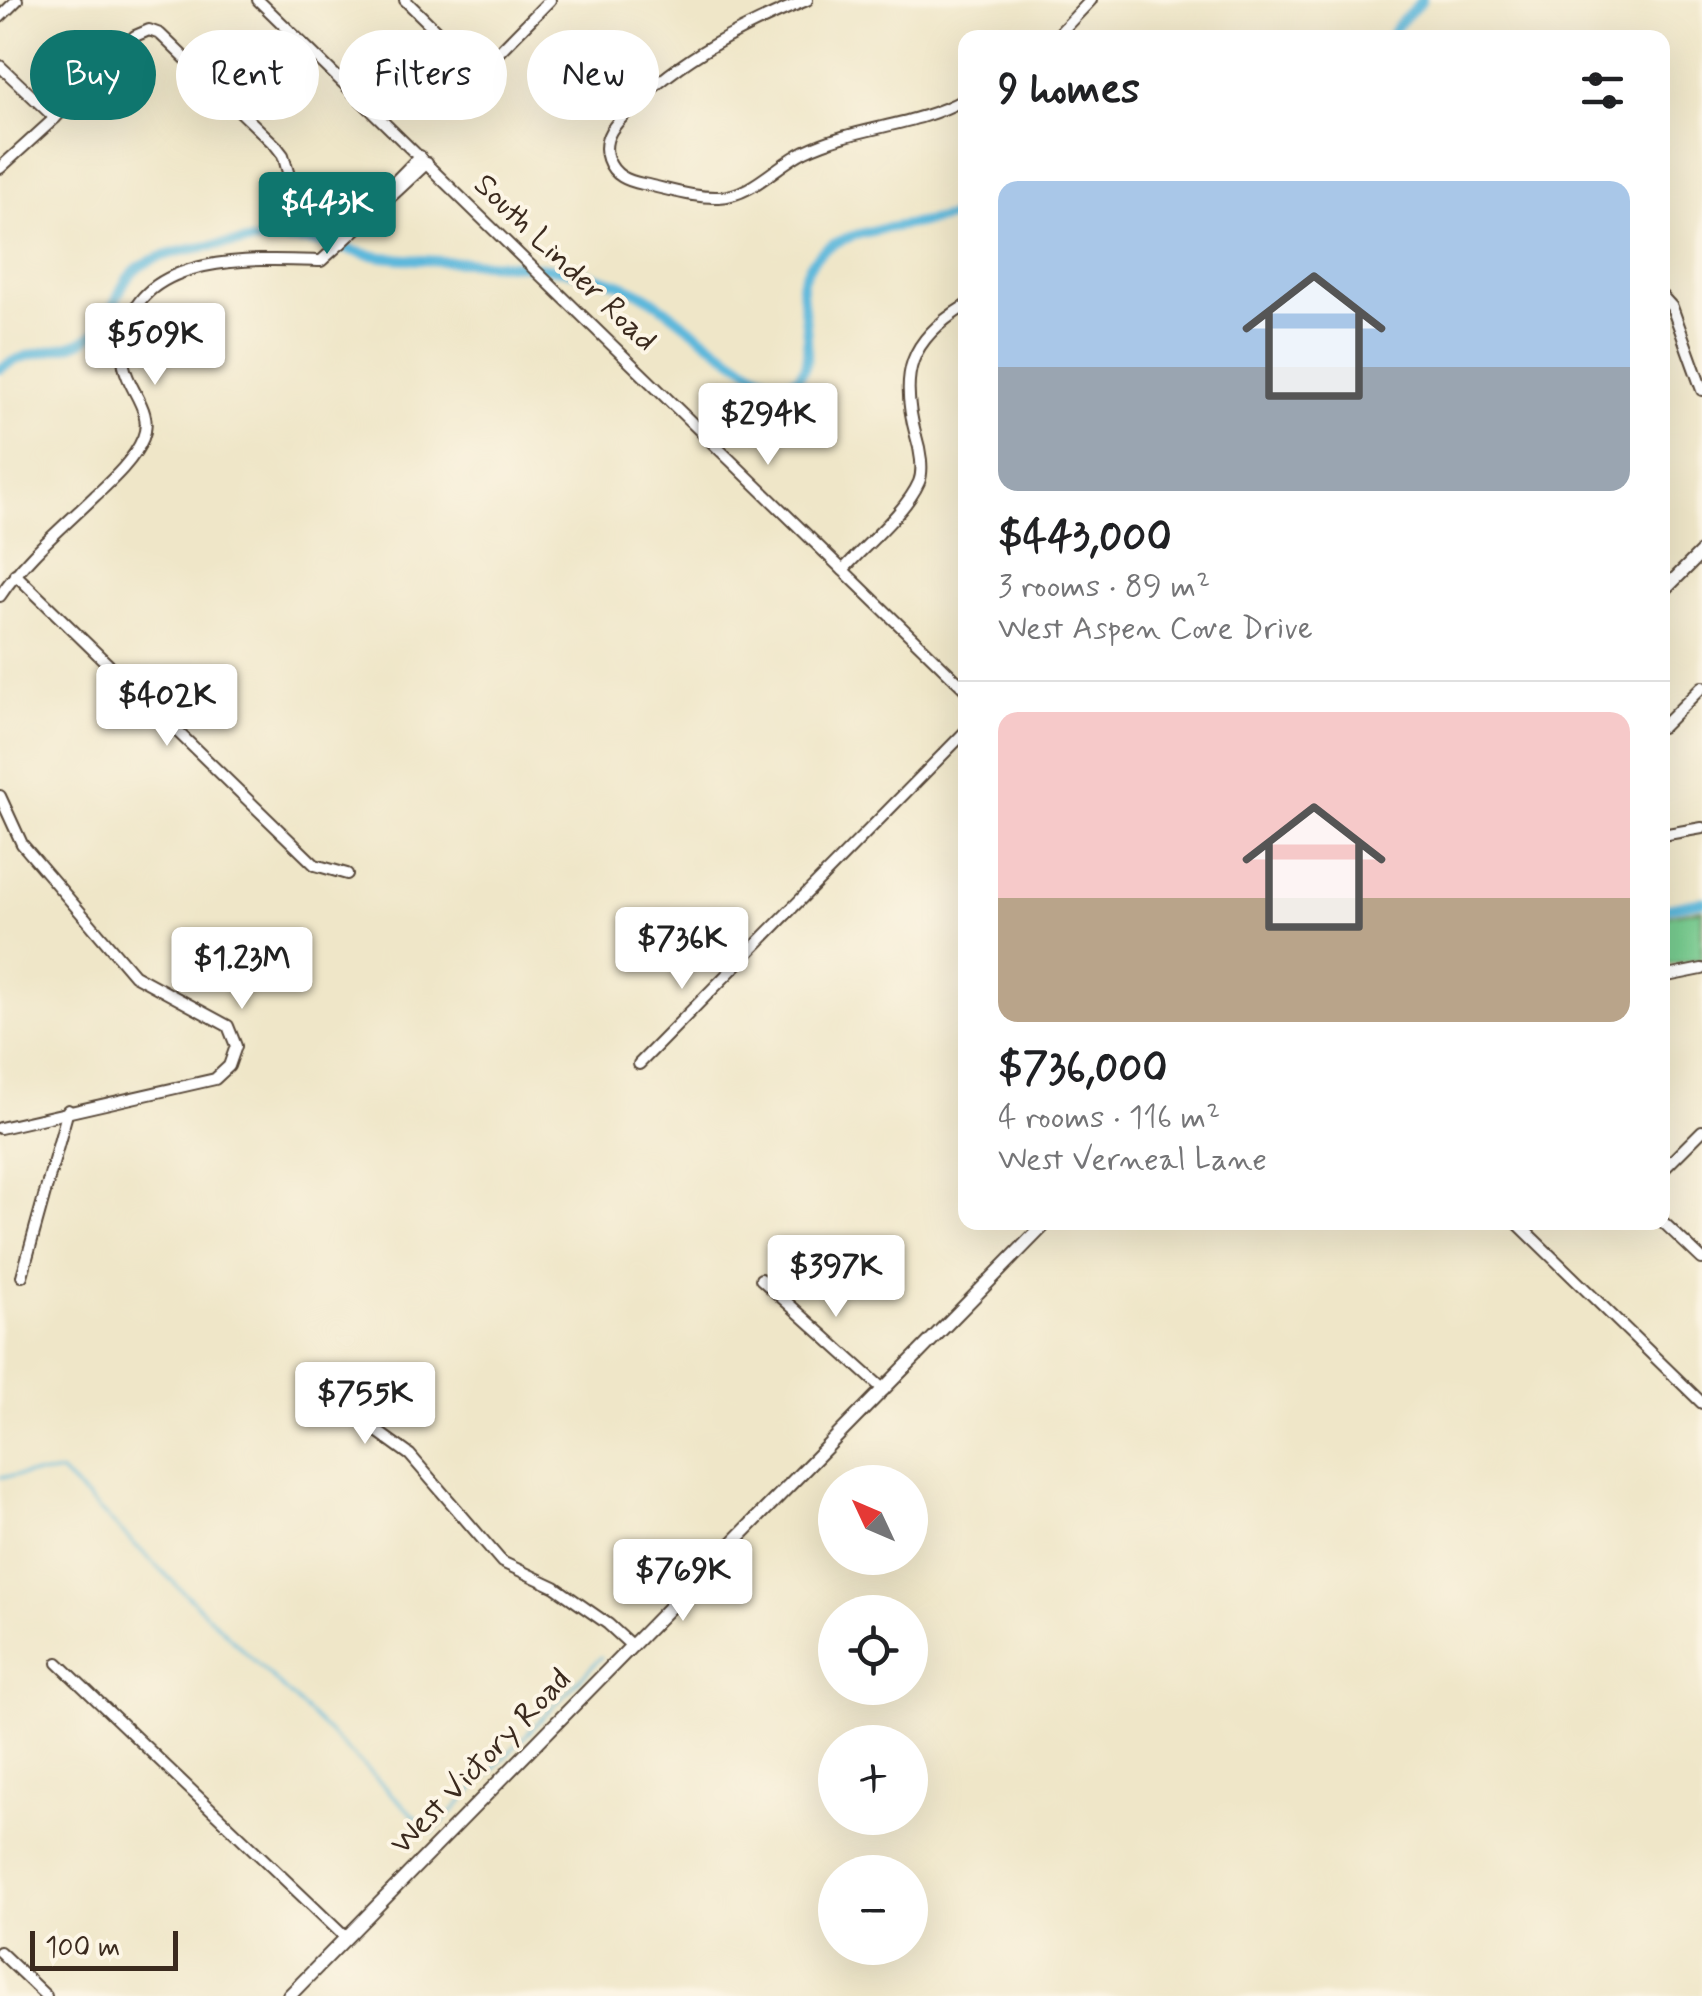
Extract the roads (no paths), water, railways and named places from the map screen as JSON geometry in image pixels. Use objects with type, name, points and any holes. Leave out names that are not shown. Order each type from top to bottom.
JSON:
[{"type":"main road","points":[[1670,584],[1702,552]]},
{"type":"main road","name":"West Victory Road","points":[[289,1996],[1039,1230]]},
{"type":"street","points":[[0,18],[17,0]]},
{"type":"street","name":"South Linder Road","points":[[258,0],[958,682]]},
{"type":"street","points":[[405,0],[460,54],[479,61],[496,55],[550,0]]},
{"type":"street","points":[[807,0],[726,36],[670,73],[615,124],[606,152],[614,171],[632,182],[724,197],[751,187],[783,164],[820,145],[924,118],[958,102]]},
{"type":"street","points":[[1063,30],[1091,0]]},
{"type":"street","points":[[156,33],[276,146],[290,179]]},
{"type":"street","points":[[0,66],[30,94]]},
{"type":"street","points":[[0,168],[53,120]]},
{"type":"street","points":[[0,596],[15,574],[115,476],[145,434],[143,407],[124,364],[124,340],[136,303],[148,290],[184,271],[220,262],[321,261],[341,243],[360,217],[423,159]]},
{"type":"street","points":[[1670,305],[1702,390]]},
{"type":"street","points":[[842,570],[906,503],[921,479],[920,450],[907,383],[911,364],[920,343],[938,323],[958,310]]},
{"type":"street","points":[[15,574],[315,865],[346,874]]},
{"type":"street","points":[[1670,719],[1702,687]]},
{"type":"street","points":[[639,1064],[958,739]]},
{"type":"street","points":[[0,796],[22,844],[134,975],[228,1026],[236,1046],[229,1066],[214,1079],[0,1128]]},
{"type":"street","points":[[1670,834],[1702,828]]},
{"type":"street","points":[[1670,975],[1702,969]]},
{"type":"street","points":[[22,1276],[68,1110]]},
{"type":"street","points":[[1670,1163],[1702,1131]]},
{"type":"street","points":[[1670,1229],[1702,1259]]},
{"type":"street","points":[[1524,1230],[1702,1403]]},
{"type":"street","points":[[761,1279],[884,1390]]},
{"type":"street","points":[[324,1393],[410,1455],[502,1562],[555,1587],[632,1646]]},
{"type":"street","points":[[58,1663],[346,1938]]},
{"type":"street","points":[[0,1952],[46,1996]]},
{"type":"waterway","points":[[1395,30],[1422,0]]},
{"type":"waterway","points":[[0,369],[24,357],[71,346],[91,336],[106,319],[127,279],[144,264],[196,248],[293,240],[382,257],[519,265],[589,275],[649,298],[760,375],[790,382],[805,366],[807,353],[803,281],[823,251],[859,234],[958,214]]},
{"type":"waterway","points":[[1670,907],[1702,901]]},
{"type":"waterway","points":[[0,1477],[60,1472],[432,1833],[601,1657]]}]
